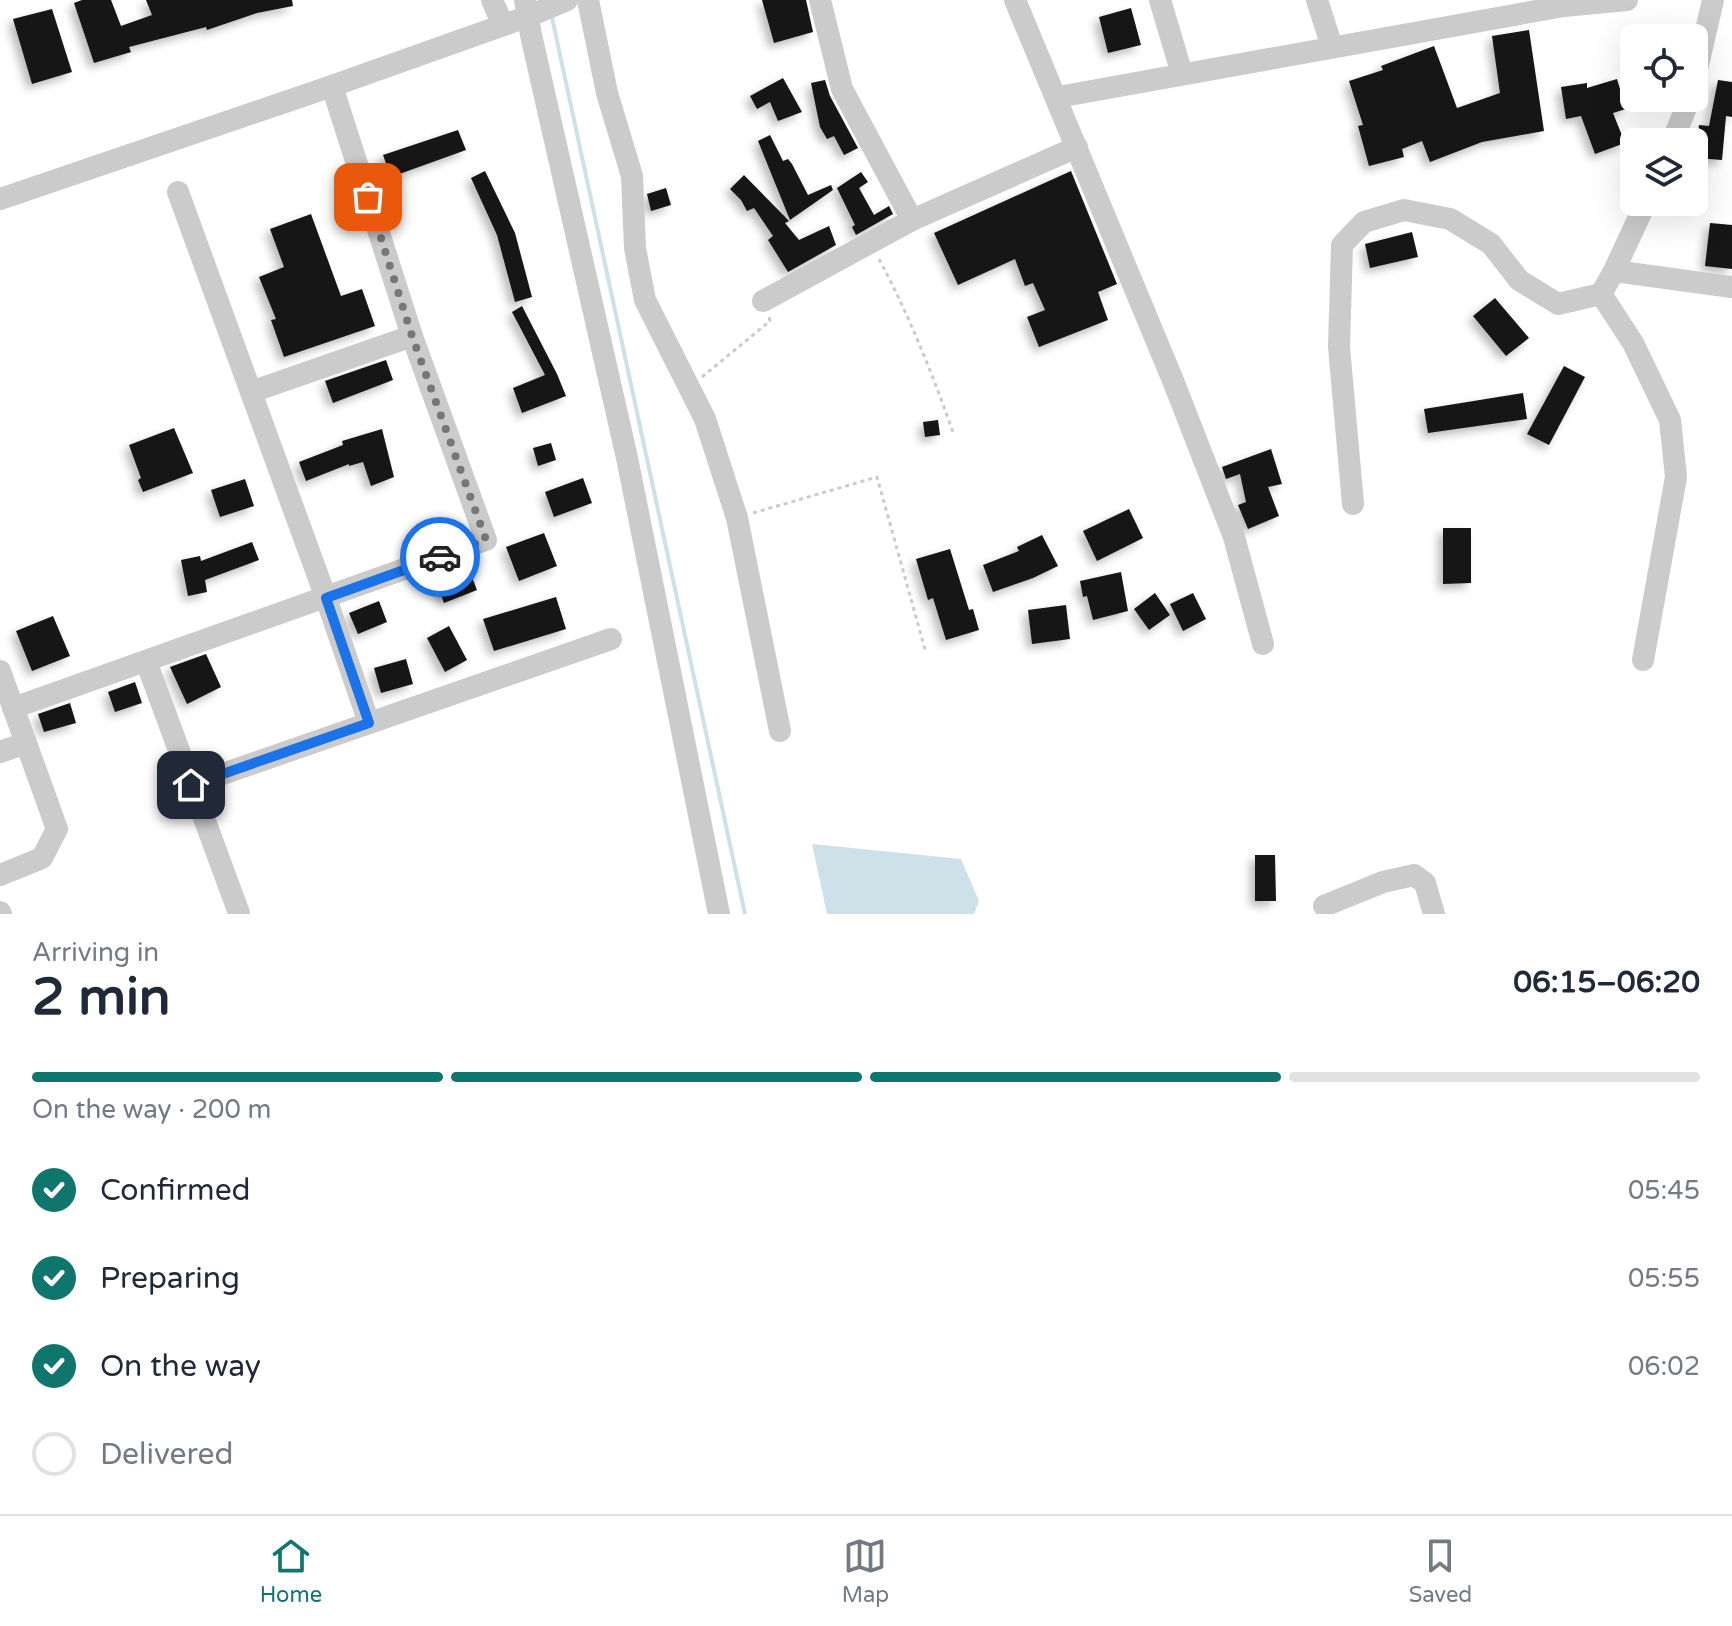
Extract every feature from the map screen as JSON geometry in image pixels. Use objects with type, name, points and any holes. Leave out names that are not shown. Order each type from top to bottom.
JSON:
[{"type":"street","points":[[492,0],[503,25]]},
{"type":"street","points":[[0,199],[503,25],[527,8],[567,0]]},
{"type":"street","points":[[588,0],[607,93],[632,176],[635,248],[645,300],[705,419],[737,518],[780,731]]},
{"type":"street","points":[[820,0],[842,89],[912,220]]},
{"type":"street","points":[[1015,0],[1058,97],[1234,537],[1263,644]]},
{"type":"street","points":[[1160,0],[1182,74]]},
{"type":"street","points":[[1317,0],[1332,47]]},
{"type":"street","points":[[1058,97],[1564,6],[1627,0]]},
{"type":"street","points":[[1707,24],[1713,0]]},
{"type":"street","points":[[527,8],[627,458],[719,914]]},
{"type":"street","points":[[13,708],[486,540],[412,336],[332,86]]},
{"type":"street","points":[[763,301],[912,220],[1077,147]]},
{"type":"street","points":[[178,192],[369,723]]},
{"type":"street","points":[[1353,504],[1339,347],[1342,245],[1364,222],[1404,210],[1450,219],[1491,244],[1519,280],[1558,304],[1601,294],[1640,216]]},
{"type":"street","points":[[1614,271],[1732,287]]},
{"type":"street","points":[[1601,294],[1633,343],[1670,420],[1675,463],[1676,477],[1643,660]]},
{"type":"street","points":[[251,392],[412,336]]},
{"type":"street","points":[[191,785],[611,639]]},
{"type":"street","points":[[146,661],[239,913]]},
{"type":"street","points":[[0,671],[57,829],[42,858],[0,875]]},
{"type":"street","points":[[0,752],[26,743]]},
{"type":"street","points":[[1324,906],[1383,882],[1414,875],[1425,883],[1434,914]]},
{"type":"path","points":[[870,241],[903,303],[953,432]]},
{"type":"path","points":[[690,388],[770,321],[763,301]]},
{"type":"path","points":[[737,518],[877,477],[926,653]]},
{"type":"water","points":[[812,844],[961,859],[979,901],[974,914],[827,914]]},
{"type":"building","points":[[111,0],[121,26],[152,15],[146,0],[292,0],[293,6],[257,13],[207,30],[206,27],[129,47],[131,52],[94,63],[74,3]]},
{"type":"building","points":[[762,0],[806,0],[813,32],[774,43]]},
{"type":"building","points":[[1131,8],[1141,45],[1108,53],[1099,17]]},
{"type":"building","points":[[52,9],[72,72],[32,84],[13,19]]},
{"type":"building","points":[[1529,30],[1544,131],[1482,142],[1430,162],[1422,141],[1402,149],[1404,157],[1369,166],[1358,126],[1363,125],[1349,81],[1383,70],[1381,66],[1434,46],[1457,108],[1500,93],[1492,36]]},
{"type":"building","points":[[783,78],[802,112],[778,121],[770,102],[757,109],[750,96]]},
{"type":"building","points":[[1617,79],[1620,89],[1620,111],[1613,113],[1620,130],[1620,145],[1595,154],[1581,116],[1566,119],[1561,87],[1587,83],[1587,88]]},
{"type":"building","points":[[825,80],[830,96],[858,148],[844,155],[834,136],[827,139],[820,127],[811,83]]},
{"type":"building","points":[[1718,80],[1732,82],[1732,117],[1726,116],[1722,160],[1708,159],[1708,128],[1699,128],[1699,125],[1709,126]]},
{"type":"building","points":[[458,130],[466,150],[391,177],[383,155]]},
{"type":"building","points":[[770,135],[783,161],[788,159],[792,164],[808,195],[831,185],[833,190],[790,220],[758,141]]},
{"type":"building","points":[[485,171],[515,233],[532,297],[515,302],[497,235],[471,178]]},
{"type":"building","points":[[1071,171],[1117,284],[1098,292],[1108,320],[1039,347],[1027,317],[1045,310],[1033,283],[1025,286],[1015,259],[958,285],[934,233]]},
{"type":"building","points":[[861,172],[868,182],[859,188],[874,215],[889,206],[893,214],[856,235],[852,227],[855,225],[837,188]]},
{"type":"building","points":[[744,175],[789,221],[785,223],[799,240],[829,226],[836,245],[788,272],[768,240],[773,236],[754,208],[747,211],[730,189]]},
{"type":"building","points":[[666,188],[671,205],[651,211],[647,194]]},
{"type":"building","points":[[311,214],[341,296],[362,289],[375,326],[284,357],[271,320],[276,319],[259,277],[284,267],[270,229]]},
{"type":"building","points":[[1710,223],[1732,225],[1732,269],[1705,266]]},
{"type":"building","points":[[1412,232],[1418,257],[1370,268],[1365,244]]},
{"type":"building","points":[[1495,298],[1529,338],[1506,356],[1473,316]]},
{"type":"building","points":[[522,306],[566,396],[522,413],[513,388],[545,375],[512,312]]},
{"type":"building","points":[[386,360],[393,380],[333,403],[325,381]]},
{"type":"building","points":[[1564,366],[1585,377],[1549,445],[1527,434]]},
{"type":"building","points":[[1523,393],[1527,419],[1428,433],[1424,409]]},
{"type":"building","points":[[938,420],[940,435],[925,437],[923,422]]},
{"type":"building","points":[[174,428],[193,473],[143,492],[129,445]]},
{"type":"building","points":[[382,429],[394,477],[371,486],[363,462],[349,464],[306,481],[299,462],[343,445],[342,441]]},
{"type":"building","points":[[551,443],[556,460],[538,466],[533,448]]},
{"type":"building","points":[[1271,449],[1282,484],[1268,487],[1279,516],[1248,529],[1238,505],[1246,502],[1240,474],[1226,479],[1222,467]]},
{"type":"building","points":[[583,478],[592,503],[554,517],[545,492]]},
{"type":"building","points":[[245,479],[254,506],[220,517],[211,490]]},
{"type":"building","points":[[1129,509],[1143,538],[1097,561],[1083,531]]},
{"type":"building","points":[[1443,528],[1471,528],[1471,583],[1443,584]]},
{"type":"building","points":[[544,533],[557,566],[519,581],[506,547]]},
{"type":"building","points":[[1042,535],[1058,566],[993,592],[983,565],[1019,551],[1017,547]]},
{"type":"building","points":[[252,542],[259,560],[205,580],[207,592],[188,596],[181,560],[200,556],[201,561]]},
{"type":"building","points":[[950,549],[969,610],[973,609],[979,630],[946,640],[933,598],[928,600],[916,559]]},
{"type":"building","points":[[468,567],[477,590],[444,603],[435,580]]},
{"type":"building","points":[[1121,572],[1128,611],[1093,620],[1080,581]]},
{"type":"building","points":[[1155,593],[1170,615],[1149,630],[1134,609]]},
{"type":"building","points":[[1193,593],[1206,619],[1183,631],[1170,604]]},
{"type":"building","points":[[556,597],[566,629],[494,651],[483,619]]},
{"type":"building","points":[[379,601],[387,622],[358,634],[349,613]]},
{"type":"building","points":[[1066,605],[1070,639],[1032,644],[1028,610]]},
{"type":"building","points":[[53,616],[70,656],[32,671],[16,631]]},
{"type":"building","points":[[449,626],[467,660],[445,672],[427,638]]},
{"type":"building","points":[[206,654],[221,687],[187,704],[170,667]]},
{"type":"building","points":[[406,659],[413,684],[381,693],[374,668]]},
{"type":"building","points":[[135,682],[142,703],[115,712],[108,692]]},
{"type":"building","points":[[70,703],[76,723],[44,732],[38,714]]},
{"type":"building","points":[[1255,855],[1275,855],[1276,901],[1255,901]]},
{"type":"waterway","points":[[551,13],[745,914]]},
{"type":"way so far","points":[[368,197],[412,336],[486,540],[440,557]]},
{"type":"route","points":[[191,785],[369,723],[326,598],[440,557]]}]
